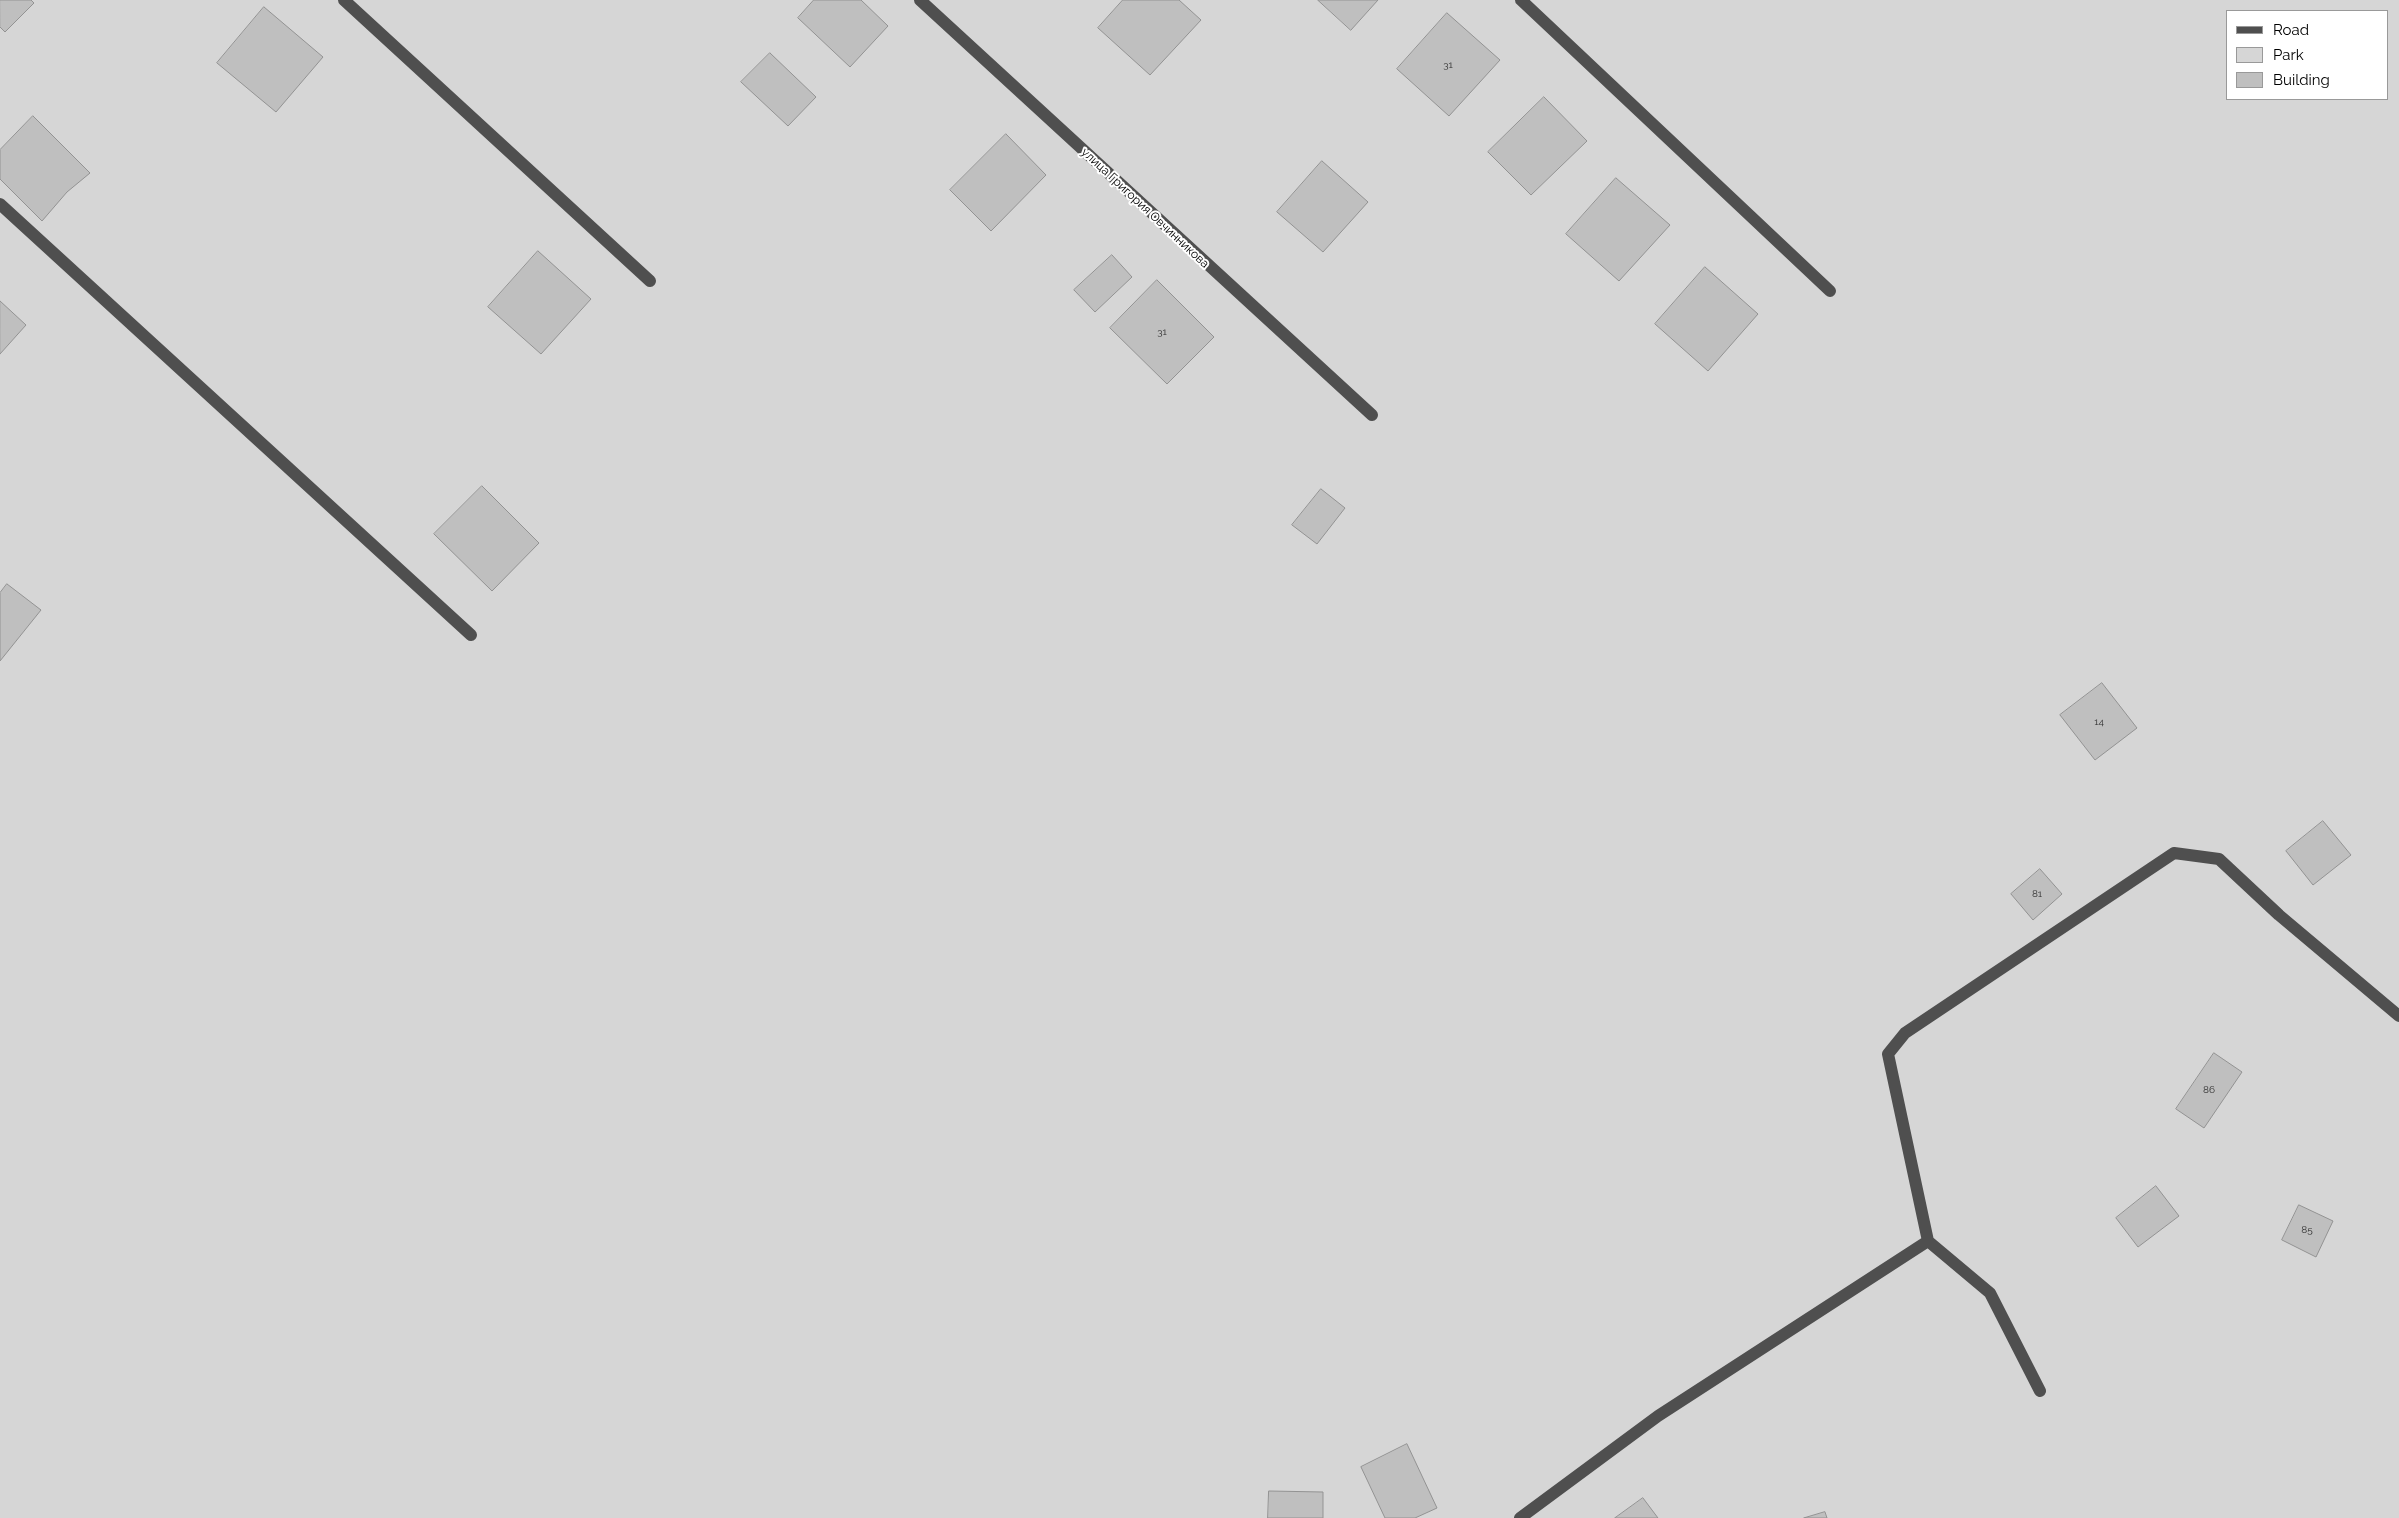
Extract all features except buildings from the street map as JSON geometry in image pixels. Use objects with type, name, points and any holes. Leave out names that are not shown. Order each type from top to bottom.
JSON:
[{"type":"street","points":[[344,0],[650,281]]},
{"type":"street","name":"улица Григория Овчинникова","points":[[920,0],[1372,415]]},
{"type":"street","points":[[1521,0],[1830,291]]},
{"type":"street","points":[[0,204],[470,635]]},
{"type":"street","points":[[2040,1391],[1990,1293],[1928,1241],[1888,1054],[1905,1033],[2174,853],[2219,859],[2279,916],[2399,1016]]},
{"type":"street","points":[[1520,1518],[1658,1416],[1928,1241]]},
{"type":"green space","points":[[0,0],[2399,0],[2399,1518],[0,1518]]}]
